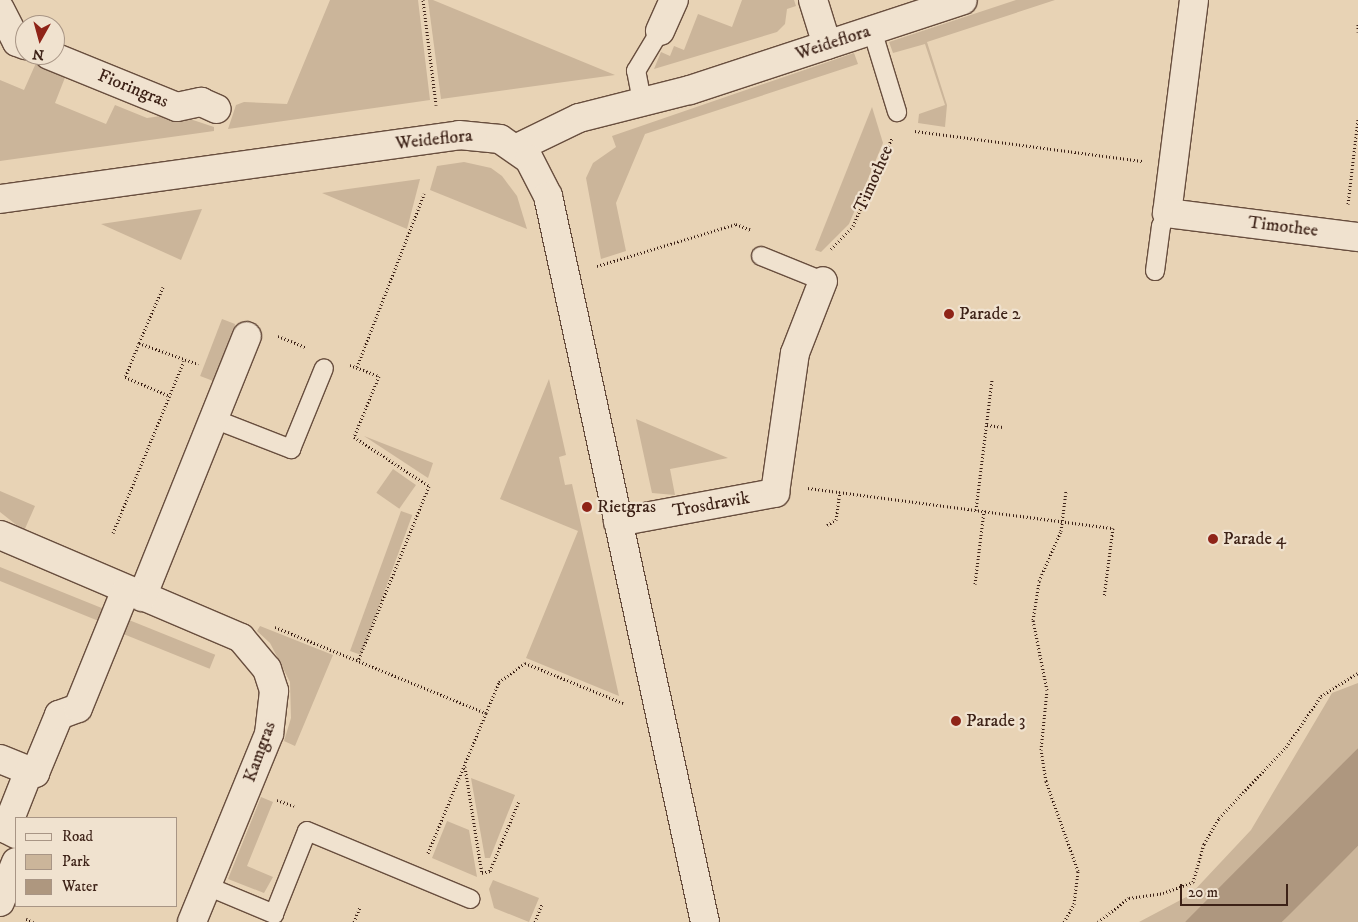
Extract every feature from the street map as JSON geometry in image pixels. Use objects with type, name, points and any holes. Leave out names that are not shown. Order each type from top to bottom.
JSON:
[{"type":"street","points":[[660,31],[674,0]]},
{"type":"street","points":[[813,0],[828,45]]},
{"type":"street","name":"Weideflora","points":[[0,199],[458,135],[484,135],[517,148],[579,118],[690,90],[963,0]]},
{"type":"street","points":[[1167,212],[1194,0]]},
{"type":"street","points":[[0,9],[15,38]]},
{"type":"street","name":"Fioringras","points":[[65,61],[177,107],[201,102],[217,109]]},
{"type":"street","points":[[517,148],[538,171],[548,196],[705,922]]},
{"type":"street","name":"Timothee","points":[[1167,212],[1351,236]]},
{"type":"street","name":"Trosdravik","points":[[618,522],[775,493],[795,353],[824,268]]},
{"type":"street","points":[[0,759],[35,773],[59,715],[78,708],[134,593],[214,419],[247,336]]},
{"type":"street","name":"Kamgras","points":[[0,535],[241,638],[260,657],[274,692],[269,734],[192,922]]},
{"type":"street","points":[[15,834],[6,830],[29,771]]},
{"type":"street","points":[[0,902],[15,864]]},
{"type":"lane","points":[[872,30],[897,120]]},
{"type":"lane","points":[[642,102],[636,71],[660,31]]},
{"type":"lane","points":[[1155,272],[1160,226],[1167,212]]},
{"type":"lane","points":[[760,256],[824,268]]},
{"type":"lane","points":[[214,419],[291,449],[324,368]]},
{"type":"lane","points":[[207,886],[274,914],[307,831],[470,898]]},
{"type":"path","points":[[423,0],[436,105]]},
{"type":"path","points":[[1358,24],[1358,32]]},
{"type":"path","points":[[1351,236],[1358,119]]},
{"type":"path","name":"Timothee","points":[[824,268],[854,226],[897,120]]},
{"type":"path","name":"Timothee","points":[[906,130],[1173,165]]},
{"type":"path","points":[[357,367],[424,194]]},
{"type":"path","points":[[597,266],[736,224],[760,234]]},
{"type":"path","points":[[139,343],[125,377],[170,396]]},
{"type":"path","points":[[113,533],[184,361]]},
{"type":"path","points":[[976,510],[992,379]]},
{"type":"path","points":[[986,425],[1003,428]]},
{"type":"path","points":[[811,488],[1113,528],[1104,597]]},
{"type":"path","points":[[1064,922],[1074,904],[1078,870],[1046,781],[1041,750],[1047,690],[1033,620],[1037,589],[1062,521],[1066,491]]},
{"type":"path","points":[[826,525],[836,520],[840,492]]},
{"type":"path","points":[[975,584],[984,511]]},
{"type":"path","points":[[268,624],[486,713]]},
{"type":"path","points":[[425,860],[499,682],[525,663],[626,704]]},
{"type":"path","points":[[1098,922],[1129,898],[1163,893],[1193,882],[1204,844],[1219,818],[1286,747],[1321,696],[1358,673]]},
{"type":"path","points":[[464,766],[482,879]]},
{"type":"path","points":[[482,873],[490,872],[519,801]]},
{"type":"path","points":[[535,922],[542,904]]},
{"type":"path","points":[[354,922],[360,908]]},
{"type":"green space","points":[[330,0],[418,0],[430,100],[228,129],[236,105],[244,102],[287,104]]},
{"type":"green space","points":[[428,0],[433,0],[615,75],[441,99]]},
{"type":"green space","points":[[742,0],[794,0],[796,6],[787,9],[785,24],[777,32],[654,69],[661,52],[670,56],[674,46],[684,50],[698,14],[732,27]]},
{"type":"green space","points":[[1016,0],[1055,0],[927,42],[947,105],[945,127],[918,123],[919,114],[945,105],[925,44],[893,53],[889,42]]},
{"type":"green space","points":[[854,53],[858,64],[645,134],[616,203],[626,251],[601,259],[586,178],[593,163],[616,147],[612,136]]},
{"type":"green space","points":[[35,65],[41,65],[66,75],[55,103],[106,124],[115,105],[147,118],[175,114],[214,127],[214,131],[0,161],[0,80],[24,90]]},
{"type":"green space","points":[[872,107],[883,143],[849,224],[821,252],[815,250]]},
{"type":"green space","points":[[464,162],[491,168],[502,176],[517,196],[527,229],[430,190],[437,166]]},
{"type":"green space","points":[[420,179],[407,229],[322,193],[348,189]]},
{"type":"green space","points":[[202,209],[181,260],[101,224]]},
{"type":"green space","points":[[222,319],[235,324],[213,381],[200,376]]},
{"type":"green space","points":[[549,379],[566,455],[559,457],[565,485],[572,484],[619,696],[526,658],[578,531],[500,499]]},
{"type":"green space","points":[[636,419],[728,458],[670,469],[675,495],[652,493]]},
{"type":"green space","points":[[364,436],[433,463],[428,478]]},
{"type":"green space","points":[[393,469],[416,485],[399,509],[376,493]]},
{"type":"green space","points":[[0,491],[35,506],[24,531],[0,512]]},
{"type":"green space","points":[[401,511],[412,515],[361,655],[350,651]]},
{"type":"green space","points":[[0,567],[103,609],[98,621],[0,581]]},
{"type":"green space","points":[[129,620],[215,655],[210,669],[123,634]]},
{"type":"green space","points":[[260,626],[333,655],[295,746],[284,741],[291,718],[290,682],[270,643],[257,631]]},
{"type":"green space","points":[[1358,683],[1358,748],[1204,908],[1185,922],[1139,922],[1190,895],[1251,830],[1332,693]]},
{"type":"green space","points":[[471,778],[515,795],[490,858],[485,858]]},
{"type":"green space","points":[[261,797],[273,802],[247,866],[273,877],[264,893],[228,879]]},
{"type":"green space","points":[[447,821],[469,830],[477,877],[432,858]]},
{"type":"green space","points":[[1358,846],[1358,922],[1282,922],[1302,900]]},
{"type":"green space","points":[[493,880],[539,898],[529,922],[494,908],[489,889]]},
{"type":"water","points":[[1358,748],[1358,846],[1282,922],[1185,922]]},
{"type":"place","name":"Parade 2","points":[[949,314]]},
{"type":"place","name":"Rietgras","points":[[587,507]]},
{"type":"place","name":"Parade 4","points":[[1213,539]]},
{"type":"place","name":"Parade 3","points":[[956,721]]}]
